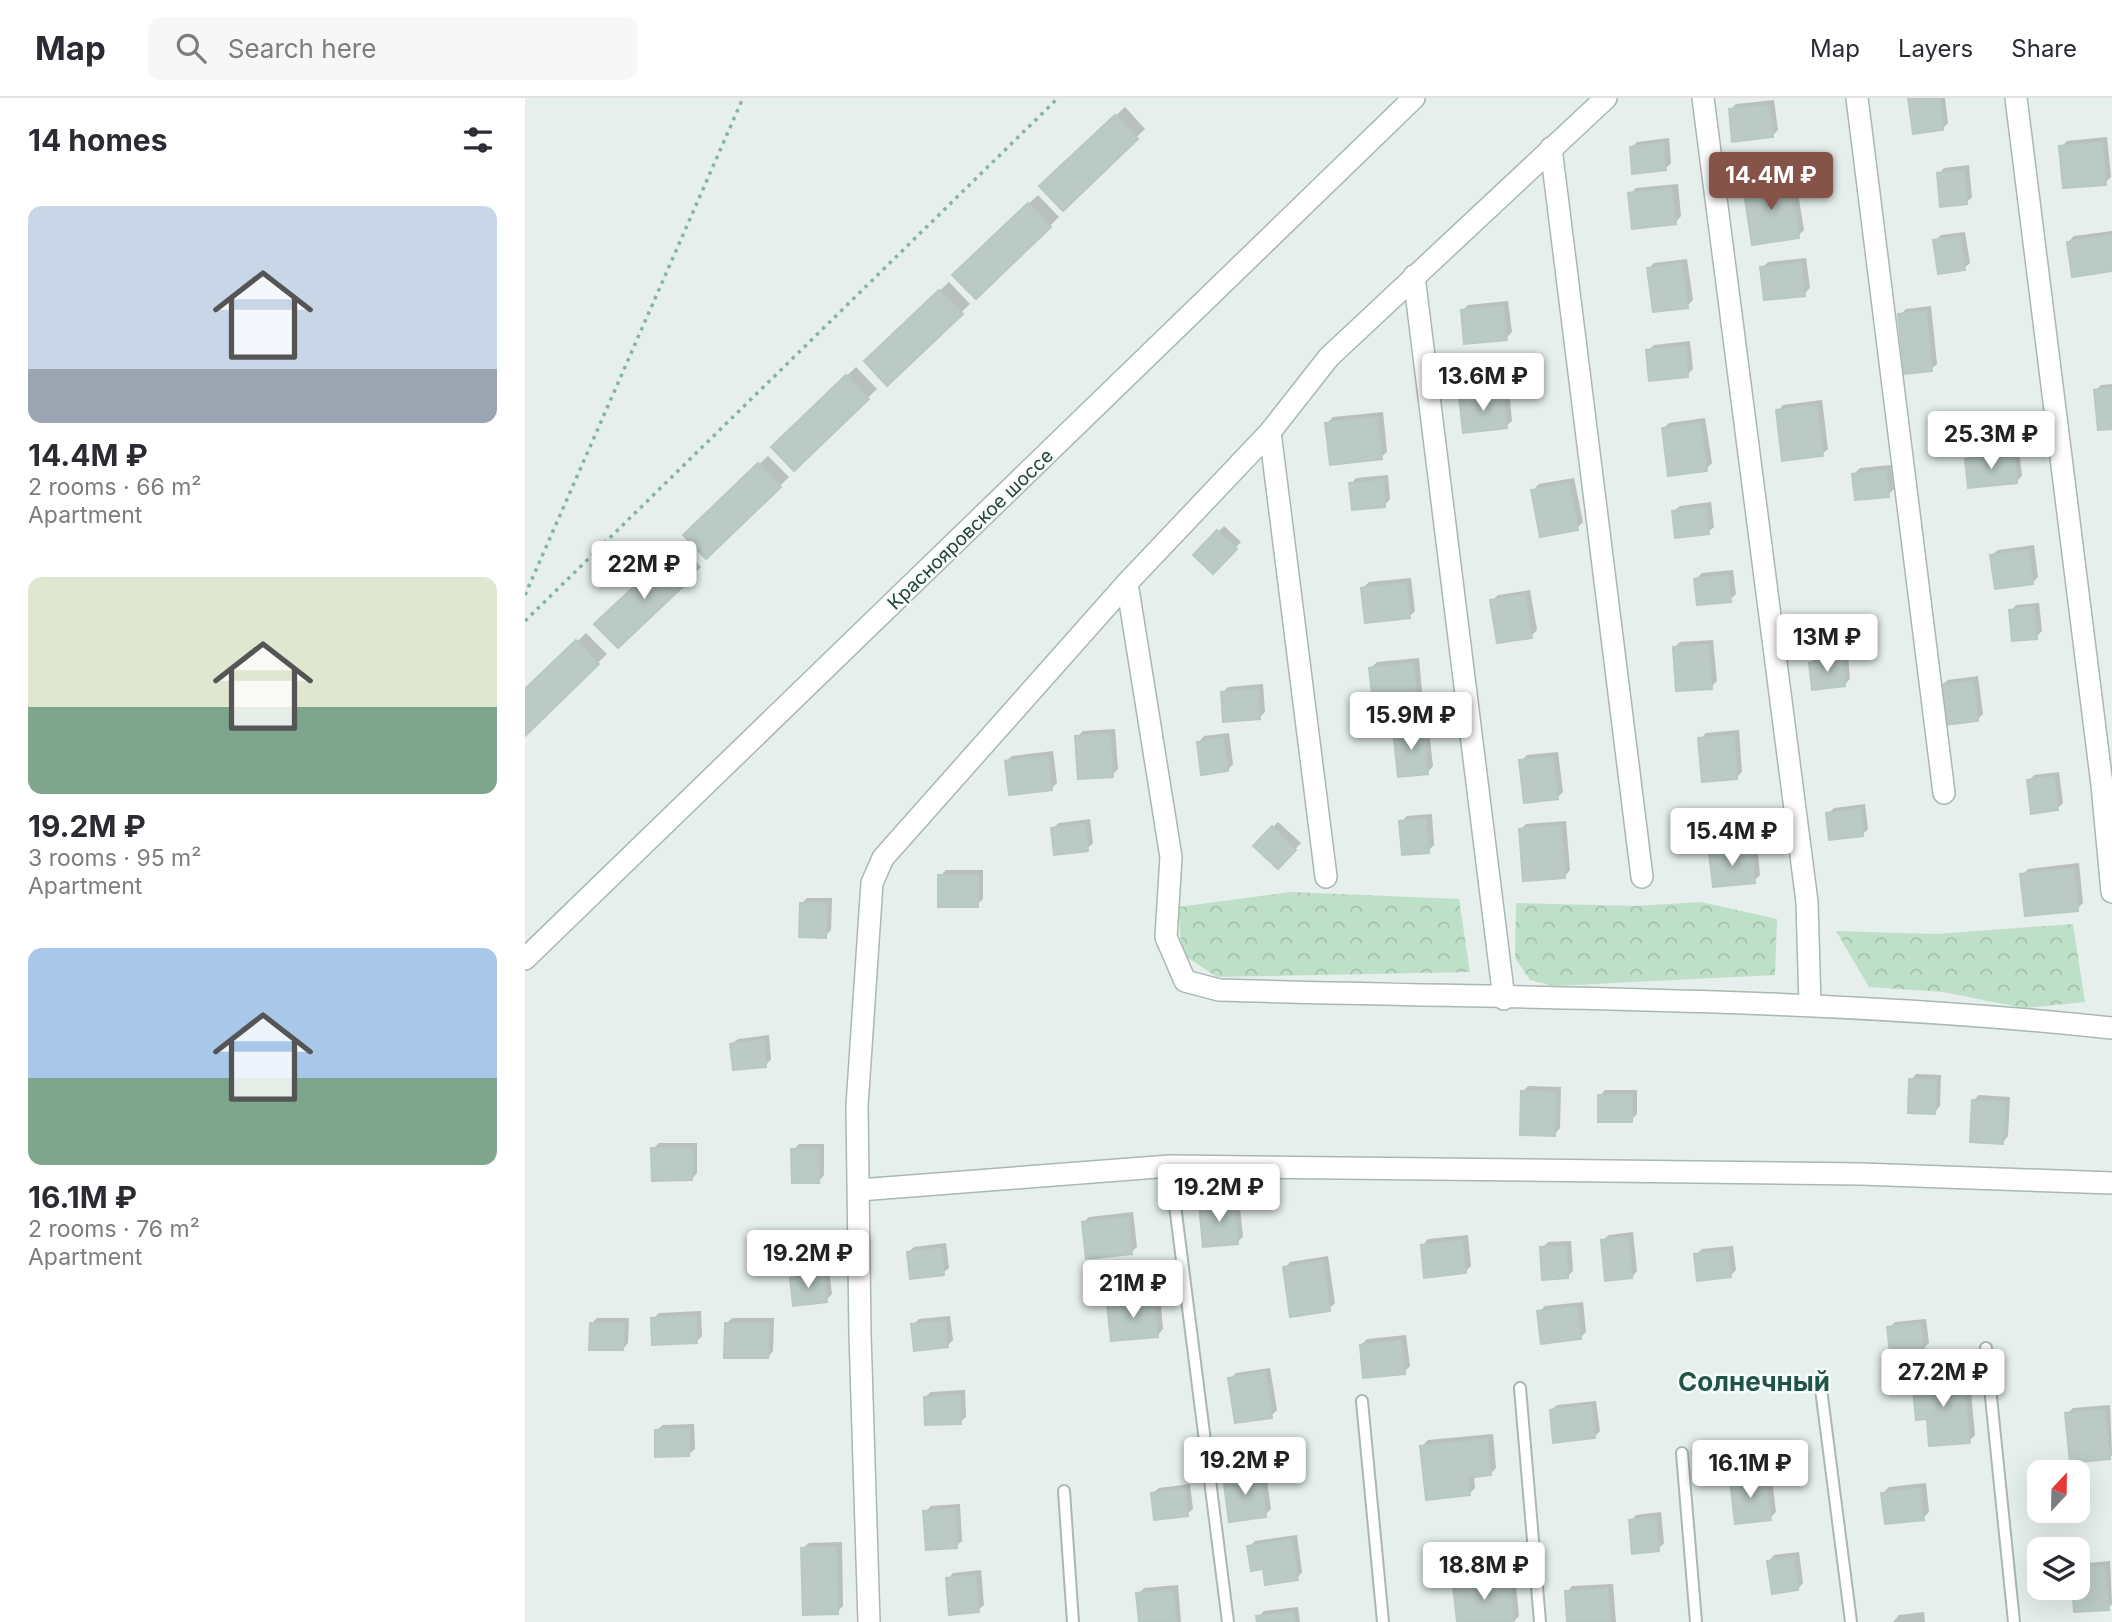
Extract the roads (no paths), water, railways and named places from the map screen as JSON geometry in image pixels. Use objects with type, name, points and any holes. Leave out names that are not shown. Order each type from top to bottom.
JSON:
[{"type":"street","name":"Краснояровское шоссе","points":[[525,959],[1414,98]]},
{"type":"street","points":[[869,1622],[860,1334],[857,1106],[872,883],[883,858],[1127,583],[1271,432],[1329,357],[1606,98]]},
{"type":"street","points":[[1703,98],[1807,902],[1810,1005]]},
{"type":"street","points":[[1857,98],[1944,793]]},
{"type":"street","points":[[2016,98],[2102,785],[2112,892]]},
{"type":"street","points":[[1551,148],[1642,877]]},
{"type":"street","points":[[1414,276],[1504,999]]},
{"type":"street","points":[[1271,432],[1327,877]]},
{"type":"street","points":[[1127,583],[1171,857],[1166,937],[1185,981],[1219,990],[1810,1005],[2022,1018],[2112,1028]]},
{"type":"street","points":[[859,1190],[1170,1166],[1861,1174],[2112,1183]]},
{"type":"lane","points":[[1170,1166],[1228,1622]]},
{"type":"lane","points":[[1986,1348],[2014,1622]]},
{"type":"lane","points":[[1520,1388],[1540,1622]]},
{"type":"lane","points":[[1821,1389],[1851,1622]]},
{"type":"lane","points":[[1362,1401],[1383,1622]]},
{"type":"lane","points":[[1682,1453],[1696,1622]]},
{"type":"lane","points":[[1065,1491],[1073,1622]]},
{"type":"district","name":"Солнечный","points":[[1754,1382]]}]
